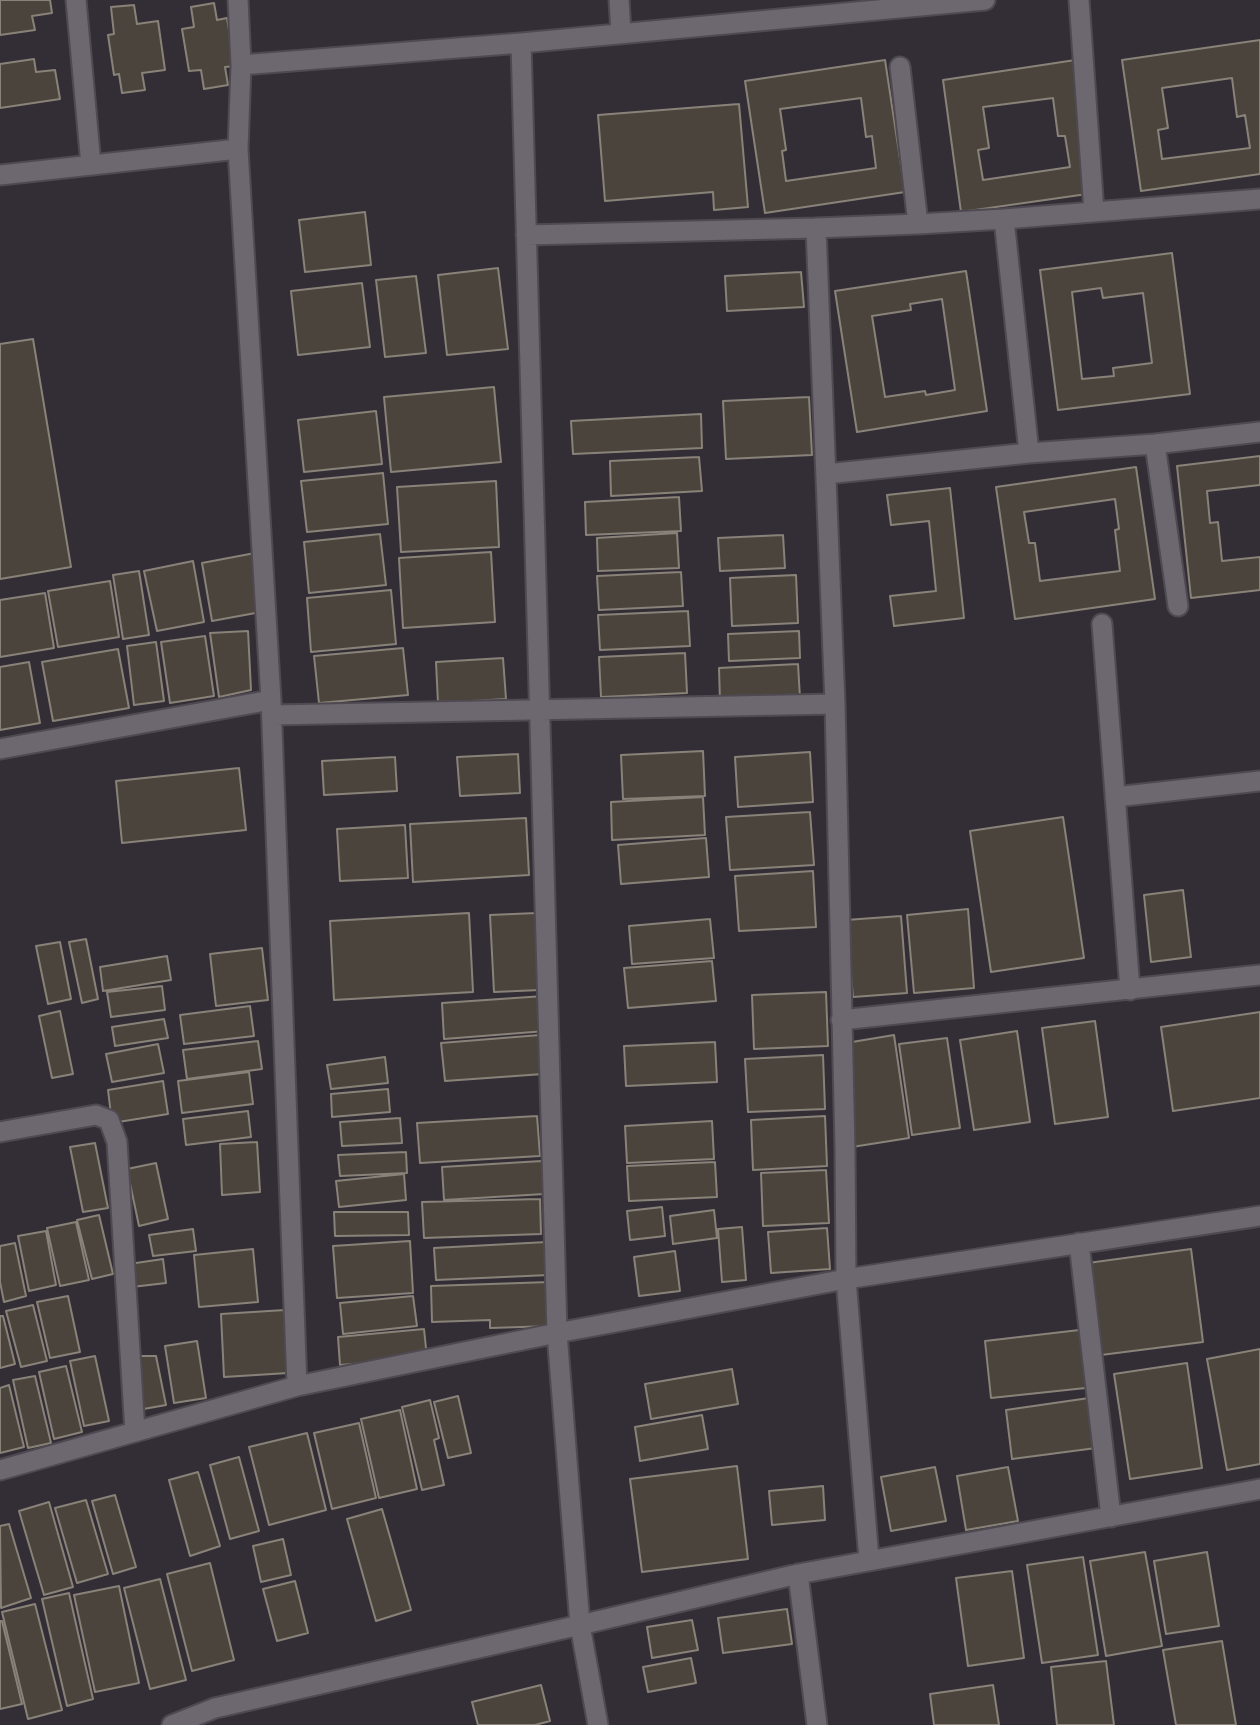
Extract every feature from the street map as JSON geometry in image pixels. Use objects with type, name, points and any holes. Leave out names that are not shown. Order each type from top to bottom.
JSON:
[{"type":"street","points":[[76,0],[91,165]]},
{"type":"street","points":[[239,0],[242,65],[238,149],[271,708],[297,1387]]},
{"type":"street","points":[[619,0],[621,33]]},
{"type":"street","points":[[242,65],[521,43],[985,0]]},
{"type":"street","points":[[1079,0],[1094,212]]},
{"type":"street","points":[[521,43],[557,1333],[580,1625],[598,1725]]},
{"type":"street","points":[[900,67],[918,224]]},
{"type":"street","points":[[0,176],[238,149]]},
{"type":"street","points":[[526,235],[918,224],[1260,199]]},
{"type":"street","points":[[1004,219],[1029,453]]},
{"type":"street","points":[[816,228],[835,704],[846,1279],[869,1560]]},
{"type":"street","points":[[826,474],[1260,432]]},
{"type":"street","points":[[1155,444],[1178,606]]},
{"type":"street","points":[[1102,624],[1130,990]]},
{"type":"street","points":[[0,749],[271,708],[539,711],[835,704]]},
{"type":"street","points":[[1115,797],[1260,781]]},
{"type":"street","points":[[841,1020],[1260,975]]},
{"type":"street","points":[[0,1132],[96,1115],[109,1120],[117,1142],[135,1432]]},
{"type":"street","points":[[0,1470],[297,1387],[557,1333],[846,1279],[1260,1216]]},
{"type":"street","points":[[1079,1243],[1111,1517]]},
{"type":"street","points":[[172,1725],[215,1708],[797,1574],[1260,1489]]},
{"type":"street","points":[[797,1574],[817,1725]]},
{"type":"building","points":[[0,0],[50,0],[52,13],[32,16],[35,30],[0,35]]},
{"type":"building","points":[[214,3],[217,20],[227,18],[235,66],[225,67],[228,85],[204,89],[201,70],[189,71],[182,29],[194,27],[191,7]]},
{"type":"building","points":[[134,5],[137,24],[158,21],[165,70],[142,73],[145,90],[122,93],[119,74],[114,75],[108,35],[114,34],[111,7]]},
{"type":"building","points":[[1260,40],[1260,174],[1141,191],[1122,60]],"holes":[[[1232,78],[1237,117],[1245,115],[1250,148],[1162,159],[1158,130],[1168,128],[1162,88]]]},
{"type":"building","points":[[34,59],[36,72],[55,70],[60,99],[0,108],[0,64]]},
{"type":"building","points":[[1082,59],[1101,192],[961,212],[943,80]],"holes":[[[1053,98],[1058,136],[1065,136],[1070,167],[983,180],[978,150],[989,148],[983,107]]]},
{"type":"building","points":[[885,60],[905,192],[765,213],[745,81]],"holes":[[[861,98],[866,137],[872,136],[876,168],[786,181],[782,151],[786,150],[780,109]]]},
{"type":"building","points":[[739,104],[748,207],[714,210],[713,192],[605,201],[598,115]]},
{"type":"building","points":[[365,212],[371,265],[305,272],[299,220]]},
{"type":"building","points":[[1172,253],[1190,394],[1058,410],[1040,270]],"holes":[[[1101,288],[1103,298],[1143,293],[1152,363],[1113,368],[1114,376],[1082,379],[1072,292]]]},
{"type":"building","points":[[498,268],[508,349],[447,355],[438,275]]},
{"type":"building","points":[[966,271],[987,411],[857,432],[835,291]],"holes":[[[942,299],[955,390],[885,397],[872,316],[911,310],[910,304]]]},
{"type":"building","points":[[801,272],[804,307],[727,311],[725,276]]},
{"type":"building","points":[[416,276],[426,353],[385,357],[376,280]]},
{"type":"building","points":[[362,283],[370,347],[298,355],[291,291]]},
{"type":"building","points":[[33,339],[71,567],[0,579],[0,344]]},
{"type":"building","points":[[494,387],[501,462],[391,472],[384,397]]},
{"type":"building","points":[[809,397],[812,455],[726,459],[723,401]]},
{"type":"building","points":[[376,411],[382,464],[304,472],[298,420]]},
{"type":"building","points":[[701,414],[702,448],[573,454],[571,421]]},
{"type":"building","points":[[1260,456],[1260,485],[1207,491],[1210,523],[1218,522],[1222,561],[1260,557],[1260,590],[1191,598],[1177,466]]},
{"type":"building","points":[[699,457],[702,491],[611,496],[610,461]]},
{"type":"building","points":[[1136,467],[1155,599],[1015,619],[996,487]],"holes":[[[1115,499],[1119,529],[1115,530],[1120,571],[1040,581],[1035,543],[1029,543],[1024,512]]]},
{"type":"building","points":[[383,473],[388,524],[307,532],[301,481]]},
{"type":"building","points":[[496,481],[499,547],[401,552],[397,487]]},
{"type":"building","points":[[950,488],[964,618],[894,626],[890,596],[936,591],[929,521],[891,525],[887,495]]},
{"type":"building","points":[[679,497],[681,531],[586,535],[585,502]]},
{"type":"building","points":[[677,533],[679,568],[598,571],[597,538]]},
{"type":"building","points":[[380,534],[386,585],[309,593],[304,542]]},
{"type":"building","points":[[783,535],[785,568],[720,571],[718,538]]},
{"type":"building","points":[[491,552],[495,622],[403,628],[399,558]]},
{"type":"building","points":[[255,553],[261,612],[212,621],[202,563]]},
{"type":"building","points":[[193,561],[204,622],[157,631],[144,571]]},
{"type":"building","points":[[139,571],[149,635],[123,639],[113,575]]},
{"type":"building","points":[[681,572],[683,606],[599,610],[597,576]]},
{"type":"building","points":[[796,575],[798,623],[732,626],[730,578]]},
{"type":"building","points":[[110,581],[119,637],[58,647],[48,591]]},
{"type":"building","points":[[391,590],[396,644],[311,652],[307,598]]},
{"type":"building","points":[[45,593],[54,648],[0,657],[0,600]]},
{"type":"building","points":[[688,611],[690,646],[600,650],[598,615]]},
{"type":"building","points":[[248,631],[251,690],[219,697],[210,633]]},
{"type":"building","points":[[799,631],[800,658],[729,661],[728,634]]},
{"type":"building","points":[[205,636],[214,696],[170,703],[161,642]]},
{"type":"building","points":[[156,642],[164,701],[134,705],[127,646]]},
{"type":"building","points":[[403,648],[408,695],[319,703],[314,656]]},
{"type":"building","points":[[118,649],[129,708],[53,721],[42,662]]},
{"type":"building","points":[[685,653],[687,693],[601,697],[599,657]]},
{"type":"building","points":[[503,658],[506,699],[438,703],[436,662]]},
{"type":"building","points":[[29,662],[40,723],[0,730],[0,667]]},
{"type":"building","points":[[798,664],[800,698],[720,701],[719,668]]},
{"type":"building","points":[[703,751],[705,796],[623,799],[621,755]]},
{"type":"building","points":[[810,752],[813,802],[738,807],[735,757]]},
{"type":"building","points":[[518,754],[520,793],[460,796],[457,757]]},
{"type":"building","points":[[395,757],[397,791],[324,795],[322,761]]},
{"type":"building","points":[[239,768],[246,830],[122,843],[116,781]]},
{"type":"building","points":[[703,797],[705,835],[612,840],[611,802]]},
{"type":"building","points":[[810,812],[814,865],[730,870],[726,817]]},
{"type":"building","points":[[1063,817],[1084,958],[991,972],[970,831]]},
{"type":"building","points":[[526,818],[529,875],[413,882],[410,824]]},
{"type":"building","points":[[405,825],[408,878],[340,881],[337,829]]},
{"type":"building","points":[[706,838],[709,877],[621,884],[618,845]]},
{"type":"building","points":[[813,871],[816,927],[739,931],[735,876]]},
{"type":"building","points":[[1183,890],[1191,957],[1151,962],[1144,895]]},
{"type":"building","points":[[968,909],[974,988],[914,993],[907,915]]},
{"type":"building","points":[[469,913],[473,992],[334,1000],[330,921]]},
{"type":"building","points":[[536,913],[540,990],[494,992],[490,915]]},
{"type":"building","points":[[901,916],[907,993],[853,997],[846,920]]},
{"type":"building","points":[[710,919],[714,958],[632,964],[629,926]]},
{"type":"building","points":[[86,939],[98,999],[82,1003],[69,942]]},
{"type":"building","points":[[60,942],[71,999],[48,1004],[36,946]]},
{"type":"building","points":[[262,948],[268,1000],[216,1006],[210,954]]},
{"type":"building","points":[[167,956],[171,980],[103,991],[100,967]]},
{"type":"building","points":[[712,961],[716,1001],[628,1008],[624,968]]},
{"type":"building","points":[[162,986],[165,1010],[111,1017],[107,992]]},
{"type":"building","points":[[826,992],[828,1046],[754,1049],[752,995]]},
{"type":"building","points":[[544,996],[546,1031],[444,1039],[442,1003]]},
{"type":"building","points":[[250,1006],[254,1036],[184,1044],[180,1015]]},
{"type":"building","points":[[60,1011],[73,1074],[52,1078],[39,1016]]},
{"type":"building","points":[[1260,1012],[1260,1098],[1173,1111],[1161,1027]]},
{"type":"building","points":[[164,1019],[168,1038],[115,1046],[112,1027]]},
{"type":"building","points":[[1095,1021],[1108,1117],[1055,1124],[1042,1028]]},
{"type":"building","points":[[1017,1031],[1030,1122],[974,1130],[960,1040]]},
{"type":"building","points":[[540,1035],[543,1074],[445,1081],[441,1043]]},
{"type":"building","points":[[894,1035],[909,1138],[852,1147],[852,1042]]},
{"type":"building","points":[[947,1038],[960,1128],[912,1135],[899,1044]]},
{"type":"building","points":[[258,1041],[262,1069],[187,1079],[183,1050]]},
{"type":"building","points":[[715,1042],[717,1082],[626,1086],[624,1046]]},
{"type":"building","points":[[158,1044],[164,1073],[112,1082],[106,1054]]},
{"type":"building","points":[[823,1055],[825,1109],[748,1112],[745,1059]]},
{"type":"building","points":[[385,1057],[388,1083],[331,1089],[327,1065]]},
{"type":"building","points":[[249,1072],[253,1104],[182,1113],[178,1081]]},
{"type":"building","points":[[163,1081],[168,1114],[112,1123],[108,1090]]},
{"type":"building","points":[[388,1089],[390,1112],[332,1117],[331,1094]]},
{"type":"building","points":[[248,1111],[251,1137],[186,1145],[183,1119]]},
{"type":"building","points":[[537,1116],[540,1156],[420,1163],[417,1123]]},
{"type":"building","points":[[825,1116],[827,1166],[753,1170],[751,1120]]},
{"type":"building","points":[[400,1118],[402,1143],[342,1146],[340,1122]]},
{"type":"building","points":[[712,1121],[714,1159],[627,1163],[625,1126]]},
{"type":"building","points":[[257,1142],[260,1192],[222,1195],[220,1144]]},
{"type":"building","points":[[95,1143],[108,1208],[83,1212],[70,1147]]},
{"type":"building","points":[[406,1152],[407,1173],[340,1176],[338,1155]]},
{"type":"building","points":[[542,1161],[544,1194],[444,1200],[442,1167]]},
{"type":"building","points":[[715,1162],[717,1197],[629,1201],[627,1166]]},
{"type":"building","points":[[156,1163],[168,1219],[139,1226],[127,1169]]},
{"type":"building","points":[[826,1170],[829,1223],[763,1226],[761,1173]]},
{"type":"building","points":[[404,1174],[406,1200],[339,1207],[336,1181]]},
{"type":"building","points":[[540,1199],[541,1234],[424,1238],[422,1202]]},
{"type":"building","points":[[662,1207],[665,1236],[630,1240],[627,1211]]},
{"type":"building","points":[[714,1210],[717,1238],[673,1244],[670,1216]]},
{"type":"building","points":[[334,1212],[408,1212],[409,1235],[335,1236]]},
{"type":"building","points":[[99,1215],[113,1274],[92,1279],[77,1220]]},
{"type":"building","points":[[76,1222],[89,1280],[60,1286],[47,1228]]},
{"type":"building","points":[[742,1227],[746,1280],[722,1282],[718,1229]]},
{"type":"building","points":[[827,1228],[830,1269],[771,1273],[768,1232]]},
{"type":"building","points":[[193,1229],[196,1251],[153,1256],[149,1235]]},
{"type":"building","points":[[46,1231],[56,1285],[29,1291],[18,1236]]},
{"type":"building","points":[[410,1241],[413,1293],[337,1298],[333,1246]]},
{"type":"building","points":[[547,1242],[549,1275],[436,1280],[434,1248]]},
{"type":"building","points":[[15,1243],[26,1296],[4,1302],[0,1282],[0,1246]]},
{"type":"building","points":[[253,1249],[258,1302],[199,1307],[194,1255]]},
{"type":"building","points":[[1191,1249],[1203,1342],[1101,1355],[1088,1263]]},
{"type":"building","points":[[675,1251],[680,1291],[639,1296],[634,1257]]},
{"type":"building","points":[[163,1259],[166,1283],[132,1287],[129,1264]]},
{"type":"building","points":[[550,1282],[552,1326],[490,1328],[490,1320],[432,1322],[431,1286]]},
{"type":"building","points":[[68,1296],[80,1352],[50,1358],[37,1302]]},
{"type":"building","points":[[413,1296],[417,1326],[343,1334],[340,1303]]},
{"type":"building","points":[[33,1305],[47,1361],[21,1367],[6,1311]]},
{"type":"building","points":[[285,1310],[288,1373],[224,1377],[221,1314]]},
{"type":"building","points":[[0,1316],[3,1316],[15,1364],[0,1368]]},
{"type":"building","points":[[424,1329],[427,1358],[340,1365],[338,1337]]},
{"type":"building","points":[[1088,1329],[1095,1387],[991,1398],[985,1341]]},
{"type":"building","points":[[197,1341],[206,1398],[174,1403],[165,1346]]},
{"type":"building","points":[[1260,1349],[1260,1464],[1227,1470],[1207,1359]]},
{"type":"building","points":[[95,1356],[109,1421],[84,1426],[70,1361]]},
{"type":"building","points":[[139,1356],[156,1356],[166,1405],[138,1410]]},
{"type":"building","points":[[1187,1363],[1202,1468],[1130,1479],[1114,1374]]},
{"type":"building","points":[[66,1366],[82,1432],[54,1439],[39,1372]]},
{"type":"building","points":[[732,1369],[738,1404],[651,1419],[645,1384]]},
{"type":"building","points":[[35,1376],[51,1443],[28,1448],[13,1380]]},
{"type":"building","points":[[9,1385],[24,1447],[0,1453],[0,1388]]},
{"type":"building","points":[[458,1396],[471,1453],[448,1458],[434,1402]]},
{"type":"building","points":[[1089,1398],[1096,1448],[1012,1459],[1006,1410]]},
{"type":"building","points":[[430,1400],[439,1438],[434,1440],[444,1485],[422,1490],[402,1407]]},
{"type":"building","points":[[400,1410],[417,1489],[379,1498],[361,1419]]},
{"type":"building","points":[[702,1415],[708,1449],[640,1461],[635,1427]]},
{"type":"building","points":[[359,1423],[376,1498],[332,1509],[314,1433]]},
{"type":"building","points":[[307,1433],[326,1510],[269,1525],[249,1447]]},
{"type":"building","points":[[239,1457],[259,1531],[230,1539],[210,1465]]},
{"type":"building","points":[[737,1466],[748,1559],[642,1572],[630,1479]]},
{"type":"building","points":[[935,1467],[946,1521],[891,1531],[881,1477]]},
{"type":"building","points":[[1008,1467],[1018,1521],[966,1530],[957,1476]]},
{"type":"building","points":[[198,1472],[220,1546],[190,1556],[169,1480]]},
{"type":"building","points":[[823,1486],[825,1520],[772,1525],[769,1491]]},
{"type":"building","points":[[115,1495],[136,1567],[113,1574],[92,1501]]},
{"type":"building","points":[[86,1500],[108,1574],[77,1583],[55,1508]]},
{"type":"building","points":[[49,1502],[73,1587],[44,1595],[19,1511]]},
{"type":"building","points":[[382,1509],[411,1610],[376,1621],[347,1519]]},
{"type":"building","points":[[9,1524],[31,1598],[1,1608],[0,1526]]},
{"type":"building","points":[[283,1539],[291,1575],[261,1582],[253,1546]]},
{"type":"building","points":[[1145,1552],[1162,1646],[1106,1656],[1090,1561]]},
{"type":"building","points":[[1207,1552],[1219,1626],[1166,1634],[1154,1561]]},
{"type":"building","points":[[1083,1557],[1098,1655],[1042,1663],[1027,1565]]},
{"type":"building","points":[[210,1563],[234,1660],[192,1671],[167,1574]]},
{"type":"building","points":[[1012,1571],[1024,1658],[968,1666],[956,1578]]},
{"type":"building","points":[[160,1579],[186,1680],[150,1689],[124,1588]]},
{"type":"building","points":[[295,1581],[308,1633],[277,1641],[263,1589]]},
{"type":"building","points":[[119,1586],[139,1683],[95,1692],[74,1595]]},
{"type":"building","points":[[69,1593],[93,1699],[67,1706],[42,1599]]},
{"type":"building","points":[[35,1604],[62,1710],[28,1719],[2,1612]]},
{"type":"building","points":[[787,1609],[792,1644],[723,1653],[718,1618]]},
{"type":"building","points":[[692,1620],[698,1650],[652,1658],[647,1627]]},
{"type":"building","points":[[0,1621],[22,1704],[0,1709]]},
{"type":"building","points":[[1222,1641],[1236,1725],[1176,1725],[1163,1650]]},
{"type":"building","points":[[691,1658],[696,1683],[648,1692],[643,1667]]},
{"type":"building","points":[[1106,1661],[1114,1725],[1057,1725],[1051,1667]]},
{"type":"building","points":[[541,1685],[550,1721],[535,1725],[478,1725],[472,1702]]},
{"type":"building","points":[[993,1685],[999,1725],[934,1725],[930,1694]]}]
